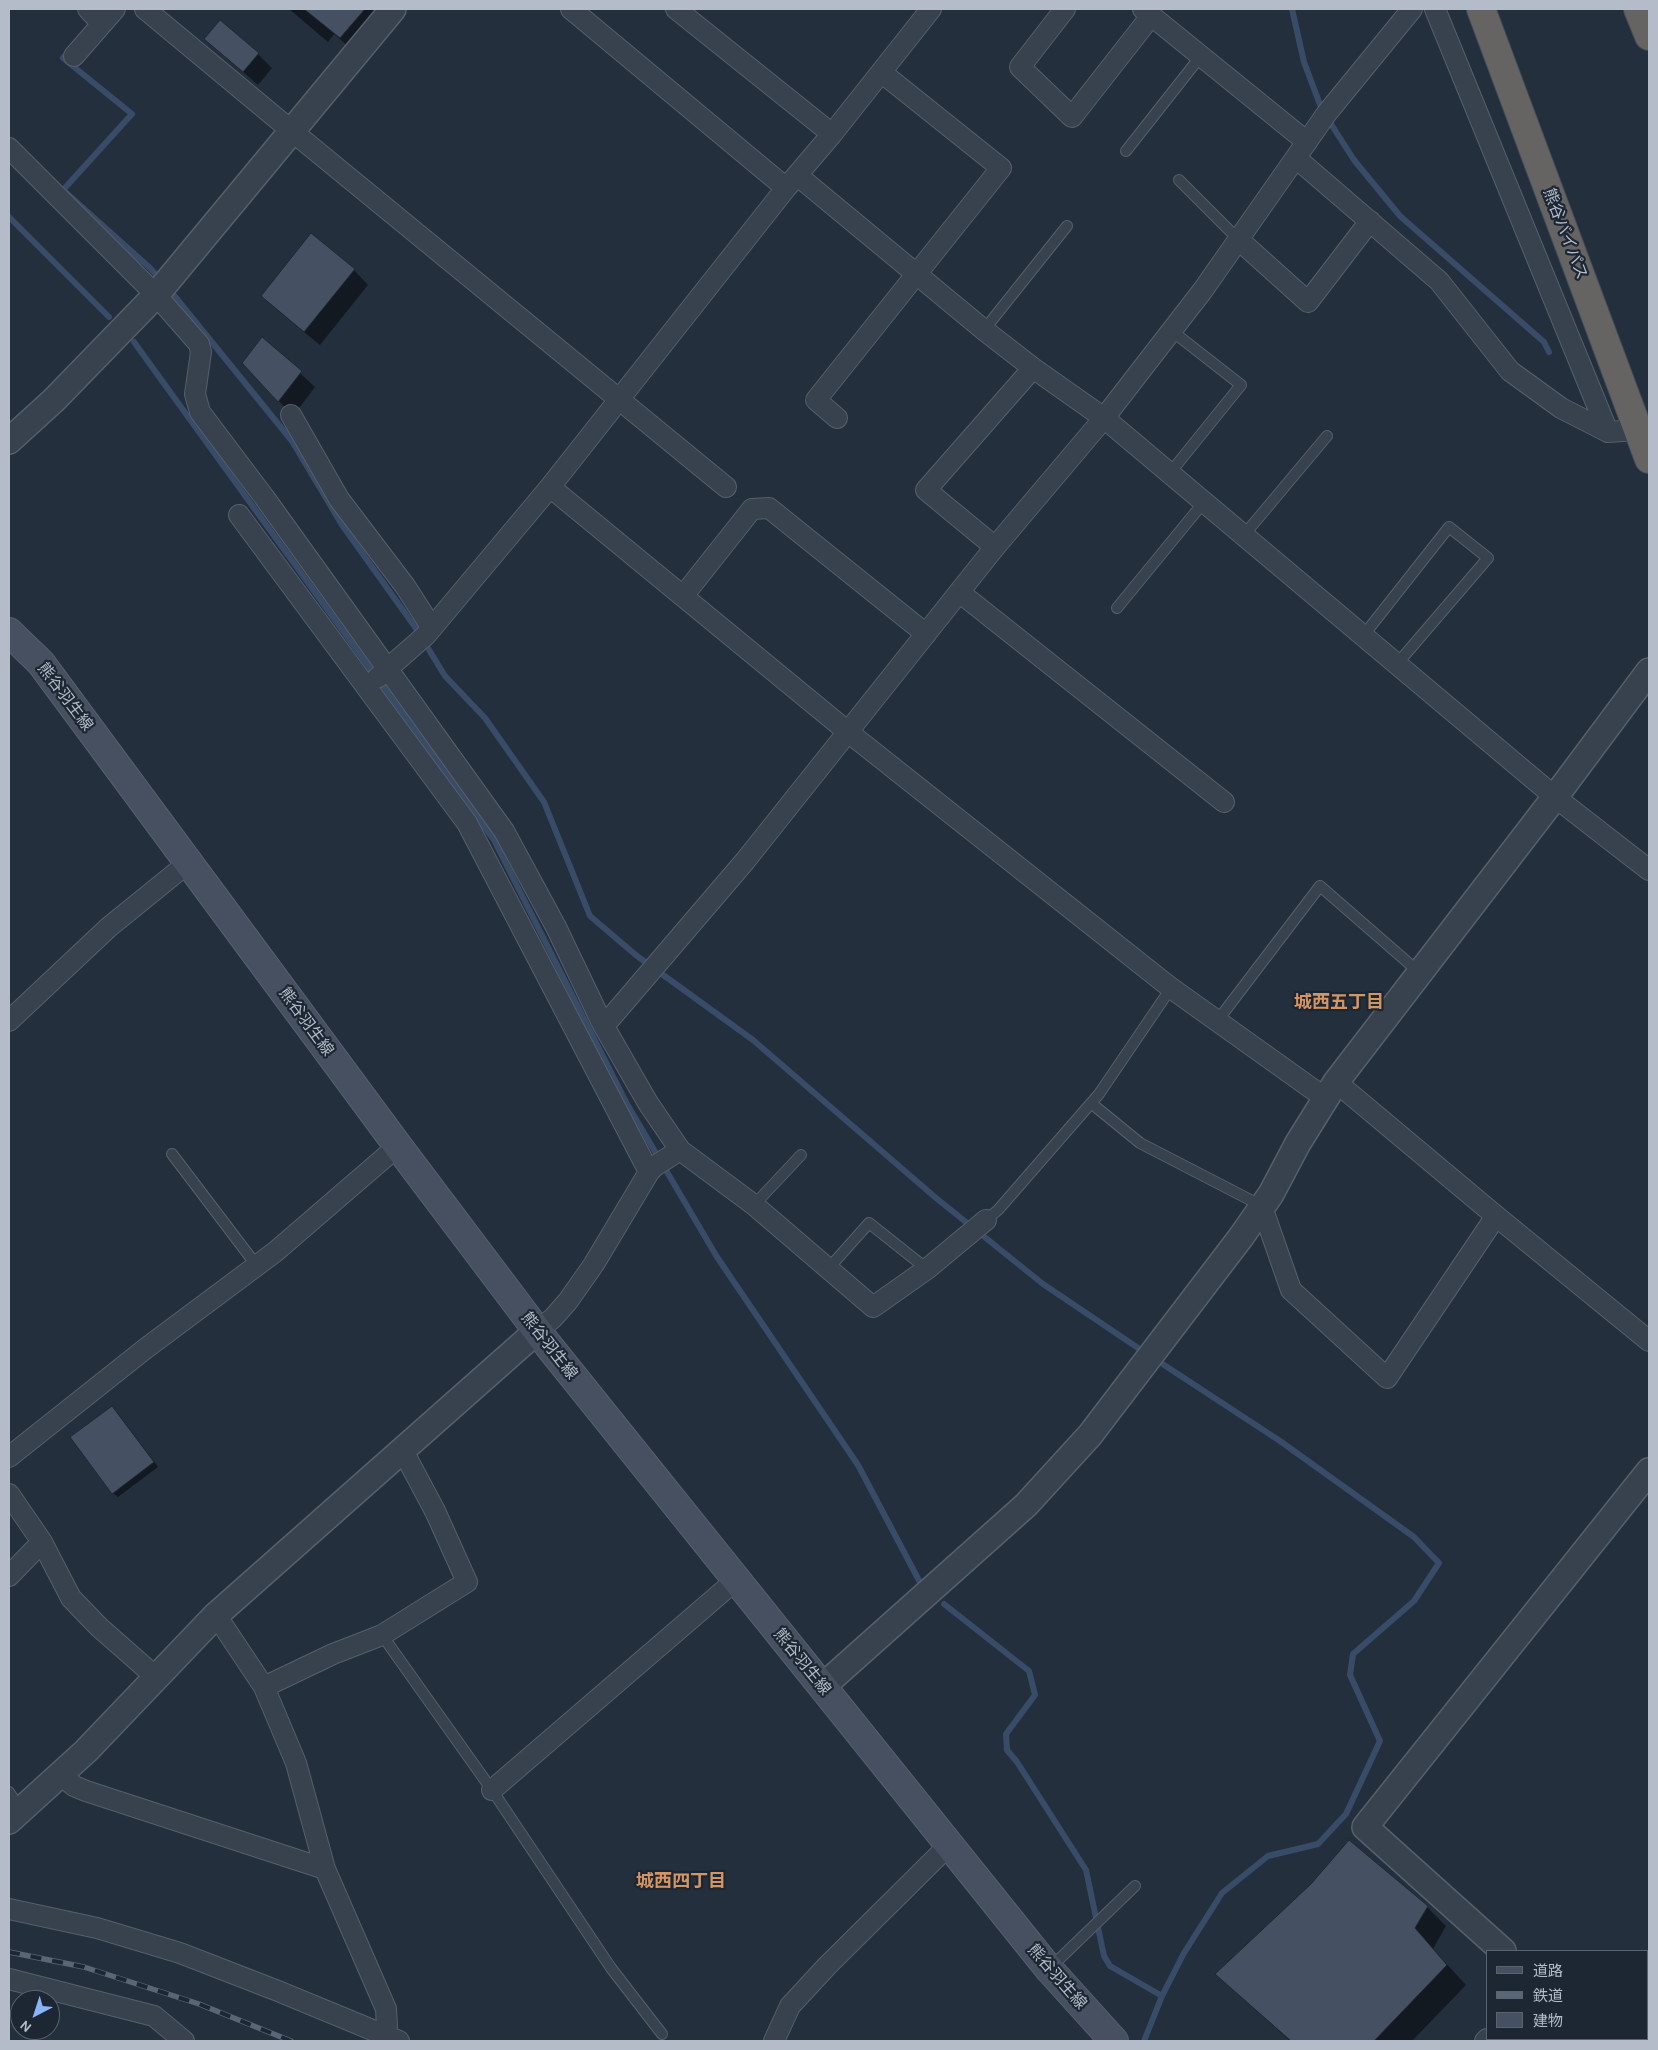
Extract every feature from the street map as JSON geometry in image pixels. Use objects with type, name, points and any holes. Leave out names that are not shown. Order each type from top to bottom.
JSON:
[{"type":"highway","name":"熊谷バイパス","points":[[1481,9],[1649,459]]},
{"type":"highway","points":[[1638,9],[1649,36]]},
{"type":"main road","name":"熊谷羽生線","points":[[9,632],[41,663],[537,1331],[1049,1969],[1114,2041]]},
{"type":"street","points":[[88,9],[102,24]]},
{"type":"street","points":[[74,56],[115,9]]},
{"type":"street","points":[[145,9],[292,132],[726,487]]},
{"type":"street","points":[[9,441],[54,400],[162,288],[393,9]]},
{"type":"street","points":[[571,9],[792,182],[918,274],[1032,368],[1104,418],[1555,797],[1649,870]]},
{"type":"street","points":[[676,9],[832,134]]},
{"type":"street","points":[[376,678],[425,635],[550,487],[931,9]]},
{"type":"street","points":[[1065,9],[1020,67],[1072,117],[1147,12],[1200,57],[1301,150],[1370,221],[1439,281],[1510,371],[1561,408],[1608,432],[1638,430]]},
{"type":"street","points":[[602,1023],[610,1020],[745,861],[995,547],[1104,418],[1172,331],[1239,240],[1327,114],[1412,9]]},
{"type":"street","points":[[1435,9],[1608,432]]},
{"type":"street","points":[[837,418],[816,400],[1001,168],[881,72]]},
{"type":"street","points":[[9,148],[162,288],[199,344],[201,352],[195,394],[200,412],[264,497],[467,823],[663,1162],[754,1205],[874,1307],[927,1269],[986,1220]]},
{"type":"street","points":[[1239,240],[1308,302],[1370,221]]},
{"type":"street","points":[[995,547],[926,490],[1032,368]]},
{"type":"street","points":[[291,415],[339,499],[405,586],[425,635]]},
{"type":"street","points":[[550,487],[848,732],[1171,988],[1218,1020],[1331,1090],[1496,1216],[1649,1341]]},
{"type":"street","points":[[683,596],[752,509],[770,508],[926,634]]},
{"type":"street","points":[[13,1808],[61,1774],[158,1678],[216,1615],[403,1451],[428,1426],[553,1318],[568,1301],[663,1162],[648,1103],[602,1023],[556,927],[504,831],[239,515]]},
{"type":"street","points":[[959,592],[1224,802]]},
{"type":"street","points":[[822,1687],[1026,1505],[1090,1435],[1204,1287],[1262,1207],[1331,1090],[1555,797],[1649,670]]},
{"type":"street","points":[[9,1021],[110,927],[188,863]]},
{"type":"street","points":[[9,1456],[145,1349],[257,1266],[398,1146]]},
{"type":"street","points":[[1262,1207],[1291,1290],[1387,1378],[1496,1216]]},
{"type":"street","points":[[264,1688],[333,1654],[382,1635],[467,1582],[435,1511],[403,1451]]},
{"type":"street","points":[[1502,1950],[1366,1827],[1648,1476]]},
{"type":"street","points":[[9,1494],[42,1542],[71,1598],[99,1627],[158,1678]]},
{"type":"street","points":[[9,1576],[42,1542]]},
{"type":"street","points":[[492,1790],[736,1580]]},
{"type":"street","points":[[216,1615],[264,1688],[296,1763],[325,1868],[386,2009],[394,2040]]},
{"type":"street","points":[[61,1774],[74,1786],[86,1791],[325,1868]]},
{"type":"street","points":[[779,2039],[790,2006],[827,1966],[950,1845]]},
{"type":"street","points":[[9,1909],[97,1928],[180,1953],[278,1990],[394,2040]]},
{"type":"street","points":[[9,1979],[154,2016],[184,2041]]},
{"type":"lane","points":[[1126,150],[1200,57]]},
{"type":"lane","points":[[1179,180],[1239,240]]},
{"type":"lane","points":[[984,330],[1067,226]]},
{"type":"lane","points":[[1170,474],[1240,384],[1172,331]]},
{"type":"lane","points":[[1244,536],[1328,436]]},
{"type":"lane","points":[[1117,608],[1204,502]]},
{"type":"lane","points":[[1363,636],[1449,527],[1488,558],[1397,664]]},
{"type":"lane","points":[[1218,1020],[1320,886],[1420,973]]},
{"type":"lane","points":[[986,1220],[998,1210],[1092,1103],[1171,988]]},
{"type":"lane","points":[[1092,1103],[1140,1143],[1262,1207]]},
{"type":"lane","points":[[172,1154],[257,1266]]},
{"type":"lane","points":[[754,1205],[801,1155]]},
{"type":"lane","points":[[828,1269],[869,1223],[927,1269]]},
{"type":"lane","points":[[382,1635],[492,1790],[610,1968],[662,2034]]},
{"type":"lane","points":[[1049,1969],[1135,1886]]},
{"type":"building","points":[[304,9],[365,9],[340,38]]},
{"type":"building","points":[[220,20],[259,53],[243,72],[204,39]]},
{"type":"building","points":[[311,233],[355,269],[304,332],[261,296]]},
{"type":"building","points":[[262,337],[302,371],[278,402],[242,363]]},
{"type":"building","points":[[112,1406],[154,1462],[112,1494],[70,1437]]},
{"type":"building","points":[[1349,1840],[1428,1906],[1415,1928],[1447,1965],[1374,2041],[1291,2041],[1215,1974],[1311,1884]]},
{"type":"waterway","points":[[1292,9],[1304,62],[1322,110],[1354,160],[1400,216],[1544,342],[1549,352]]},
{"type":"waterway","points":[[69,51],[63,58],[132,114],[63,190],[162,281]]},
{"type":"waterway","points":[[9,217],[109,317]]},
{"type":"waterway","points":[[168,288],[292,441],[342,525],[415,627],[445,676],[485,718],[544,802],[590,916],[637,956],[753,1040],[936,1198],[1043,1284],[1147,1354]]},
{"type":"waterway","points":[[134,342],[494,840],[627,1104],[717,1257],[858,1465],[923,1588]]},
{"type":"waterway","points":[[1144,2041],[1162,1996],[1184,1953],[1222,1893],[1268,1856],[1318,1844],[1346,1814],[1380,1741],[1350,1675],[1353,1654],[1414,1601],[1439,1563],[1414,1537],[1280,1441],[1155,1359]]},
{"type":"waterway","points":[[944,1604],[1029,1671],[1035,1695],[1006,1734],[1007,1750],[1017,1762],[1086,1870],[1104,1956],[1110,1966],[1162,1996]]},
{"type":"railway","points":[[9,1952],[84,1967],[199,2004],[291,2041]]},
{"type":"district","name":"城西五丁目","points":[[1339,1003]]},
{"type":"district","name":"城西四丁目","points":[[681,1882]]}]
